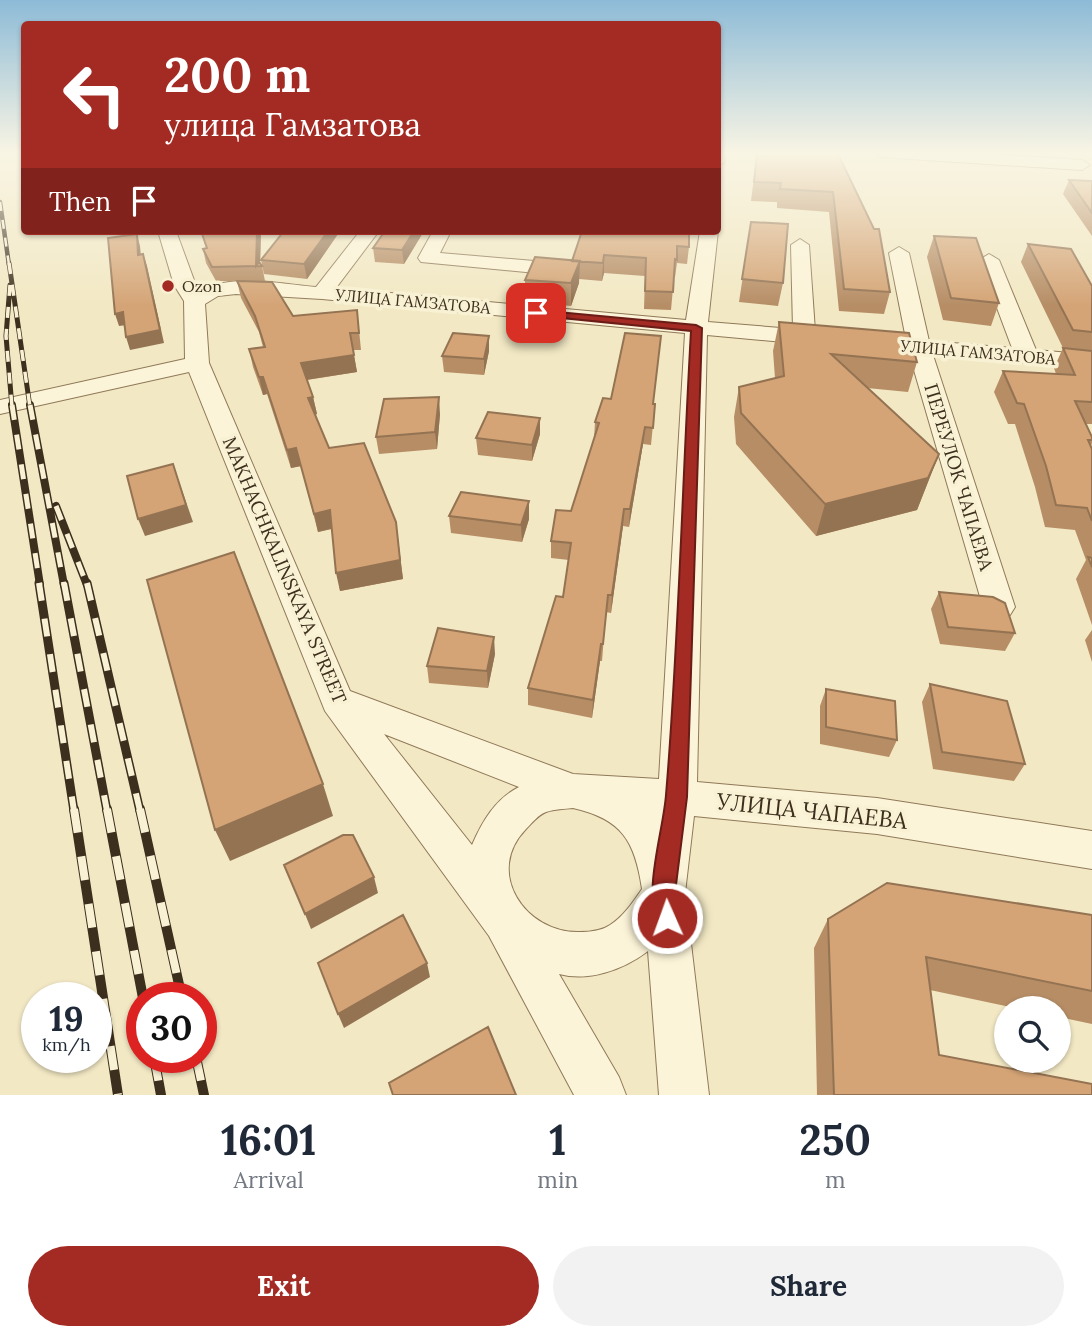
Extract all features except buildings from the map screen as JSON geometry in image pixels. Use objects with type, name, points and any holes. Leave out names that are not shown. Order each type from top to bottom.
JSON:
[{"type":"street","name":"MAKHACHKALINSKAYA STREET","points":[[168,235],[184,285],[194,301],[197,363],[337,701],[504,921],[601,1095]]},
{"type":"street","points":[[322,293],[367,235]]},
{"type":"street","points":[[440,235],[428,258],[545,268]]},
{"type":"street","points":[[684,1095],[664,893],[653,842],[640,821],[620,804],[597,794],[573,791],[547,794],[524,804],[505,821],[491,844],[486,869],[491,896],[504,921],[524,940],[550,952],[579,956],[607,950],[632,936],[664,893],[677,797],[696,328],[708,235]]},
{"type":"street","points":[[800,245],[804,337]]},
{"type":"street","name":"ПЕРЕУЛОК ЧАПАЕВА","points":[[899,253],[919,348],[999,607]]},
{"type":"street","points":[[989,260],[1027,356]]},
{"type":"street","name":"УЛИЦА ГАМЗАТОВА","points":[[194,301],[213,291],[236,288],[322,293],[1092,362]]},
{"type":"street","points":[[0,407],[197,363]]},
{"type":"street","name":"УЛИЦА ЧАПАЕВА","points":[[337,701],[573,791],[677,797],[877,816],[1092,850]]},
{"type":"railway","points":[[0,203],[9,265]]},
{"type":"railway","points":[[9,263],[30,407]]},
{"type":"railway","points":[[10,285],[6,336],[12,407]]},
{"type":"railway","points":[[12,405],[40,585]]},
{"type":"railway","points":[[30,405],[64,585]]},
{"type":"railway","points":[[56,506],[87,585]]},
{"type":"railway","points":[[39,583],[74,811]]},
{"type":"railway","points":[[64,583],[107,811]]},
{"type":"railway","points":[[87,583],[140,811]]},
{"type":"railway","points":[[74,809],[118,1095]]},
{"type":"railway","points":[[107,809],[140,982]]},
{"type":"railway","points":[[140,809],[178,982]]},
{"type":"railway","points":[[157,1073],[161,1095]]},
{"type":"railway","points":[[199,1073],[204,1095]]},
{"type":"place","name":"Ozon","points":[[168,286]]},
{"type":"route","points":[[536,313],[696,328],[677,797],[664,893],[667,918]]}]
